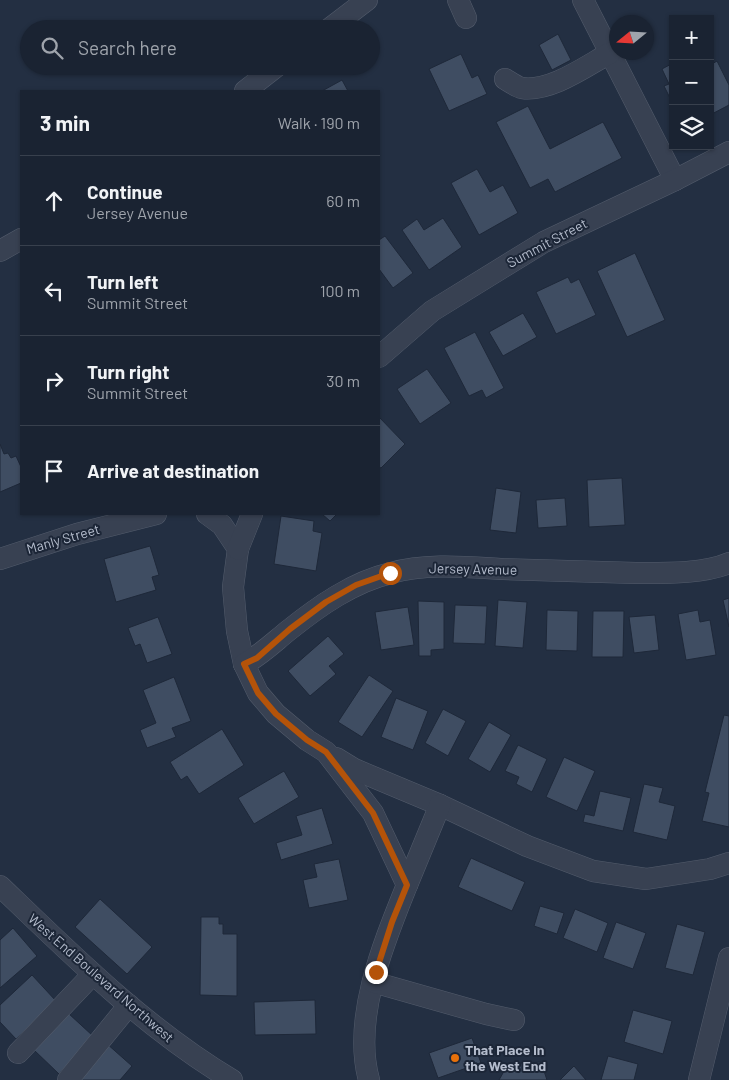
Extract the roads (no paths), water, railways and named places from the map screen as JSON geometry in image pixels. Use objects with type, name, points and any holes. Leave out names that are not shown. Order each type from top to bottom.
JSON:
[{"type":"street","points":[[341,20],[367,0]]},
{"type":"street","points":[[583,0],[609,51]]},
{"type":"street","points":[[504,79],[522,88],[545,86],[562,80],[609,54]]},
{"type":"street","points":[[614,60],[675,180]]},
{"type":"street","points":[[246,90],[265,75]]},
{"type":"street","name":"Summit Street","points":[[380,356],[432,311],[544,242],[675,180],[729,152]]},
{"type":"street","points":[[0,251],[20,240]]},
{"type":"street","name":"Manly Street","points":[[0,559],[78,534],[152,515]]},
{"type":"street","points":[[208,515],[222,525],[238,549]]},
{"type":"street","points":[[252,515],[238,549],[233,587],[237,631],[244,664],[258,693],[276,714],[307,740],[354,769],[440,805],[527,846],[593,871],[646,879],[710,869],[729,863]]},
{"type":"street","name":"Jersey Avenue","points":[[244,664],[257,658],[290,629],[326,602],[356,585],[390,573],[416,568],[460,567],[655,573],[707,569],[729,563]]},
{"type":"street","points":[[326,752],[373,813],[407,885]]},
{"type":"street","points":[[369,1080],[364,1050],[366,1016],[374,982],[392,922],[440,805]]},
{"type":"street","name":"West End Boulevard Northwest","points":[[0,886],[93,974],[154,1028],[205,1064],[232,1080]]},
{"type":"street","points":[[699,1080],[729,958]]},
{"type":"street","points":[[18,1053],[93,974]]},
{"type":"street","points":[[374,982],[486,1014],[514,1020]]},
{"type":"street","points":[[68,1080],[129,1005]]},
{"type":"place","name":"That Place in the West End","points":[[455,1058]]}]
